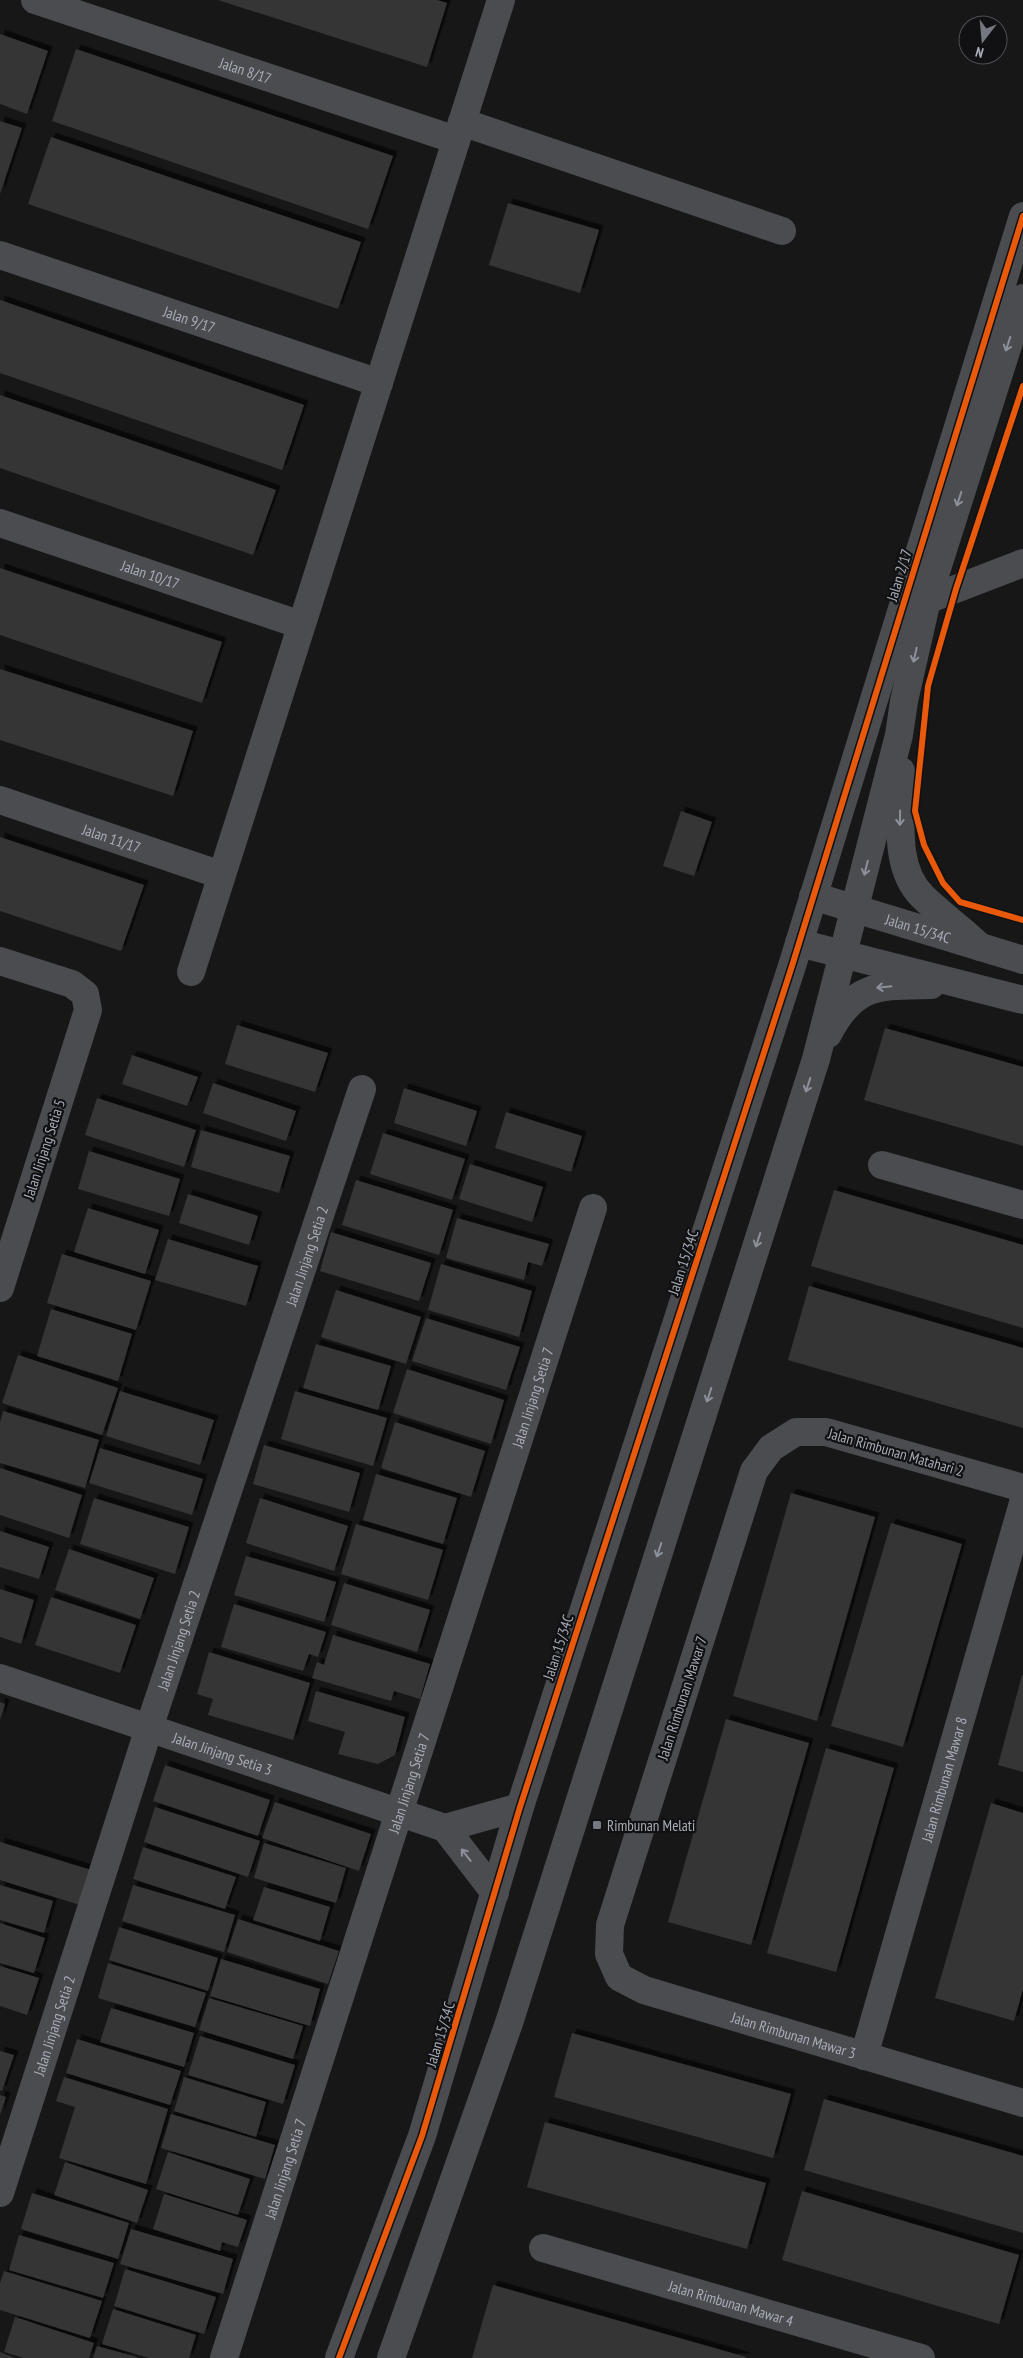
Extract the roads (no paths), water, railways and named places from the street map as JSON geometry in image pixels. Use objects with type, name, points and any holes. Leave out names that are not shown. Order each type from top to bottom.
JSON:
[{"type":"street","name":"Jalan 8/17","points":[[35,0],[782,231]]},
{"type":"street","points":[[191,972],[502,0]]},
{"type":"street","name":"Jalan 2/17","points":[[799,943],[1023,216]]},
{"type":"street","name":"Jalan 9/17","points":[[0,254],[379,383]]},
{"type":"street","points":[[390,2358],[509,2023],[816,1059],[856,910],[899,735],[904,701],[927,600],[1023,298]]},
{"type":"street","name":"Jalan 10/17","points":[[0,523],[301,625]]},
{"type":"street","points":[[927,600],[1023,562]]},
{"type":"street","points":[[899,735],[901,851],[912,880],[921,895],[980,947]]},
{"type":"street","name":"Jalan 11/17","points":[[0,800],[221,876]]},
{"type":"street","name":"Jalan 15/34C","points":[[813,896],[1023,960]]},
{"type":"street","points":[[799,943],[968,984],[1023,1000]]},
{"type":"street","name":"Jalan 15/34C","points":[[339,2358],[422,2136],[496,1894],[520,1808],[799,943]]},
{"type":"street","name":"Jalan Jinjang Setia 5","points":[[0,961],[72,984],[85,994],[88,1010],[0,1288]]},
{"type":"street","points":[[816,1059],[835,1021],[854,1000],[870,988],[968,984]]},
{"type":"street","name":"Jalan Jinjang Setia 2","points":[[0,2193],[149,1728],[362,1088]]},
{"type":"street","points":[[882,1165],[1023,1205]]},
{"type":"street","name":"Jalan Jinjang Setia 7","points":[[224,2358],[592,1208]]},
{"type":"street","name":"Jalan Rimbunan Matahari 2","points":[[754,1472],[771,1448],[796,1432],[826,1432],[1023,1488]]},
{"type":"street","name":"Jalan Rimbunan Mawar 7","points":[[610,1925],[754,1472]]},
{"type":"street","name":"Jalan Rimbunan Mawar 8","points":[[864,2056],[1023,1503]]},
{"type":"street","name":"Jalan Jinjang Setia 3","points":[[0,1678],[445,1828]]},
{"type":"street","points":[[496,1894],[445,1828],[520,1808]]},
{"type":"street","name":"Jalan Rimbunan Mawar 3","points":[[610,1925],[609,1954],[620,1977],[644,1990],[1023,2103]]},
{"type":"street","name":"Jalan Rimbunan Mawar 4","points":[[543,2248],[921,2358]]},
{"type":"place","name":"Rimbunan Melati","points":[[597,1825]]}]
